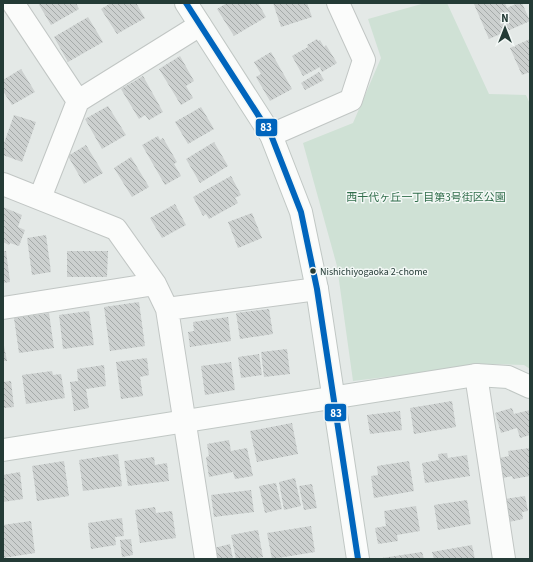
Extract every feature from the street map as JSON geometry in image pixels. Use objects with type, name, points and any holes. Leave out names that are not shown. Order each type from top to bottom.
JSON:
[{"type":"street","points":[[14,3],[78,101]]},
{"type":"street","points":[[186,3],[271,135],[301,212],[317,289],[358,559]]},
{"type":"street","points":[[271,135],[351,100],[364,60],[338,3]]},
{"type":"street","points":[[40,198],[78,101],[200,25]]},
{"type":"street","points":[[3,184],[116,229],[155,284],[167,309],[206,559]]},
{"type":"street","points":[[3,308],[155,284]]},
{"type":"street","points":[[167,309],[317,289]]},
{"type":"street","points":[[476,375],[504,559]]},
{"type":"street","points":[[3,450],[476,375],[508,377],[530,387]]},
{"type":"green space","name":"西千代ヶ丘一丁目第3号街区公園","points":[[425,3],[447,3],[489,94],[526,95],[530,104],[530,369],[524,365],[493,364],[353,381],[337,266],[303,143],[353,123],[381,58],[368,19]]},
{"type":"building","points":[[38,3],[76,3],[79,9],[51,25]]},
{"type":"building","points":[[111,3],[136,3],[145,18],[117,34],[101,9]]},
{"type":"building","points":[[227,3],[258,3],[266,17],[234,36],[217,9]]},
{"type":"building","points":[[273,3],[307,3],[312,17],[281,27]]},
{"type":"building","points":[[505,3],[507,8],[518,3],[522,3],[530,21],[489,39],[474,4]]},
{"type":"building","points":[[88,17],[103,42],[68,62],[54,37]]},
{"type":"building","points":[[317,39],[318,41],[320,40],[324,47],[326,45],[337,63],[322,72],[320,67],[303,76],[292,56],[308,47],[307,45]]},
{"type":"building","points":[[530,39],[530,72],[522,75],[510,48]]},
{"type":"building","points":[[271,52],[292,89],[270,101],[256,77],[261,74],[254,62]]},
{"type":"building","points":[[180,56],[194,81],[186,86],[193,98],[181,105],[159,69]]},
{"type":"building","points":[[21,69],[35,92],[12,105],[3,91],[3,80]]},
{"type":"building","points":[[319,72],[324,80],[305,90],[301,83]]},
{"type":"building","points":[[143,76],[163,112],[149,120],[145,115],[139,119],[121,89]]},
{"type":"building","points":[[108,106],[126,135],[102,149],[85,119]]},
{"type":"building","points":[[201,107],[214,129],[188,144],[175,122]]},
{"type":"building","points":[[14,115],[36,122],[22,162],[3,155],[3,146]]},
{"type":"building","points":[[158,136],[160,140],[163,138],[177,162],[174,164],[181,176],[165,185],[142,145]]},
{"type":"building","points":[[214,142],[228,166],[200,183],[186,159]]},
{"type":"building","points":[[86,145],[103,173],[84,184],[68,156]]},
{"type":"building","points":[[131,157],[149,187],[132,197],[114,168]]},
{"type":"building","points":[[231,176],[241,195],[235,198],[238,203],[209,219],[206,214],[203,216],[193,197]]},
{"type":"building","points":[[175,204],[186,225],[162,238],[150,218]]},
{"type":"building","points":[[3,207],[22,215],[18,227],[25,230],[19,246],[10,243],[9,245],[3,242]]},
{"type":"building","points":[[252,213],[262,238],[238,248],[228,222]]},
{"type":"building","points":[[46,235],[51,272],[32,275],[27,238]]},
{"type":"building","points":[[3,251],[6,251],[10,282],[3,283]]},
{"type":"building","points":[[67,251],[108,251],[107,277],[67,277]]},
{"type":"building","points":[[139,302],[145,346],[110,351],[104,307]]},
{"type":"building","points":[[269,309],[273,334],[240,339],[236,313]]},
{"type":"building","points":[[89,311],[94,345],[63,349],[59,315]]},
{"type":"building","points":[[49,313],[54,348],[19,353],[14,318]]},
{"type":"building","points":[[228,317],[231,341],[190,347],[188,332],[194,331],[193,322]]},
{"type":"building","points":[[3,341],[7,361],[3,361]]},
{"type":"building","points":[[287,349],[290,374],[264,377],[261,352]]},
{"type":"building","points":[[259,354],[262,375],[241,378],[238,357]]},
{"type":"building","points":[[147,358],[149,375],[140,377],[143,396],[121,399],[116,362]]},
{"type":"building","points":[[231,362],[235,390],[205,395],[201,366]]},
{"type":"building","points":[[104,365],[106,386],[86,389],[89,408],[74,411],[70,382],[78,381],[77,369]]},
{"type":"building","points":[[52,371],[53,375],[61,374],[65,398],[26,404],[22,375]]},
{"type":"building","points":[[11,381],[14,407],[3,408],[3,382]]},
{"type":"building","points":[[452,401],[456,427],[414,434],[410,408]]},
{"type":"building","points":[[512,408],[514,414],[530,410],[530,435],[520,438],[517,428],[501,433],[495,413]]},
{"type":"building","points":[[400,411],[402,430],[370,434],[367,415]]},
{"type":"building","points":[[292,423],[298,454],[257,462],[250,431]]},
{"type":"building","points":[[229,440],[231,451],[247,448],[253,476],[235,479],[233,472],[209,477],[206,457],[209,456],[207,444]]},
{"type":"building","points":[[530,448],[530,476],[513,479],[512,476],[503,478],[499,458],[509,456],[508,451]]},
{"type":"building","points":[[447,453],[448,458],[467,455],[470,476],[425,483],[422,463],[439,460],[438,454]]},
{"type":"building","points":[[118,454],[122,486],[83,491],[79,460]]},
{"type":"building","points":[[154,457],[155,465],[167,463],[169,481],[128,486],[124,461]]},
{"type":"building","points":[[64,461],[69,496],[37,501],[32,466]]},
{"type":"building","points":[[409,461],[414,491],[374,498],[371,476],[378,475],[377,466]]},
{"type":"building","points":[[20,472],[23,499],[3,502],[3,475]]},
{"type":"building","points":[[295,478],[301,506],[284,510],[279,482]]},
{"type":"building","points":[[276,483],[282,509],[265,513],[259,486]]},
{"type":"building","points":[[312,484],[317,508],[304,510],[299,486]]},
{"type":"building","points":[[251,490],[254,512],[214,517],[211,495]]},
{"type":"building","points":[[525,496],[528,511],[522,512],[523,519],[509,522],[505,499]]},
{"type":"building","points":[[467,500],[471,524],[438,530],[434,505]]},
{"type":"building","points":[[416,506],[420,531],[397,535],[398,541],[378,544],[375,528],[386,526],[384,511]]},
{"type":"building","points":[[155,507],[156,513],[172,511],[176,538],[140,543],[135,510]]},
{"type":"building","points":[[122,518],[124,536],[115,537],[116,545],[91,549],[88,523]]},
{"type":"building","points":[[31,521],[35,553],[3,558],[3,525]]},
{"type":"building","points":[[311,526],[315,552],[272,559],[267,533]]},
{"type":"building","points":[[258,530],[263,557],[236,559],[231,535]]},
{"type":"building","points":[[131,539],[133,555],[122,557],[120,540]]},
{"type":"building","points":[[230,544],[233,559],[216,559],[214,548]]},
{"type":"building","points":[[472,545],[475,559],[434,559],[432,552]]},
{"type":"building","points":[[422,552],[424,559],[382,559],[382,558]]},
{"type":"transit line","name":"83","points":[[186,3],[271,135],[301,212],[317,289],[358,559]]},
{"type":"place","name":"Nishichiyogaoka 2-chome","points":[[313,271]]}]
